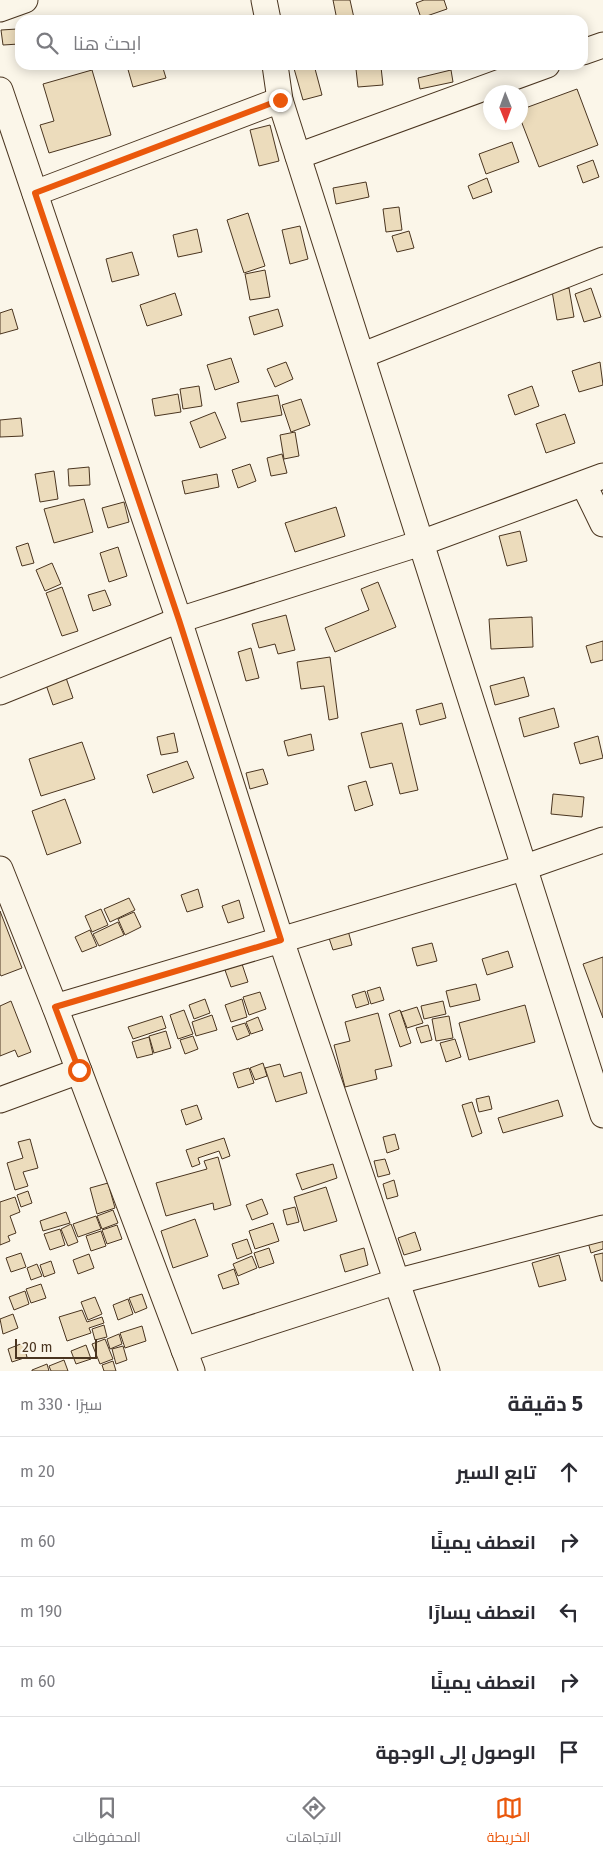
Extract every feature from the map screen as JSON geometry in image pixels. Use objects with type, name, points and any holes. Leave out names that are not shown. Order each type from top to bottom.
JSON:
[{"type":"street","points":[[0,9],[25,0]]},
{"type":"street","points":[[264,0],[267,15]]},
{"type":"street","points":[[588,50],[603,45]]},
{"type":"street","points":[[276,70],[280,100],[363,355],[523,868],[603,1115]]},
{"type":"street","points":[[298,156],[533,70]]},
{"type":"street","points":[[0,90],[179,620],[281,940],[395,1282],[427,1371]]},
{"type":"street","points":[[35,193],[280,100]]},
{"type":"street","points":[[363,355],[603,260]]},
{"type":"street","points":[[0,692],[179,620],[421,543],[593,480],[603,524]]},
{"type":"street","points":[[55,1007],[523,868],[603,840]]},
{"type":"street","points":[[1,875],[55,1007],[188,1361],[395,1282],[603,1228]]},
{"type":"street","points":[[0,1100],[79,1070]]},
{"type":"building","points":[[333,0],[350,0],[353,15],[336,15]]},
{"type":"building","points":[[424,0],[444,0],[447,9],[430,15],[420,15],[416,3]]},
{"type":"building","points":[[15,29],[15,44],[3,45],[1,30]]},
{"type":"building","points":[[92,70],[111,135],[49,153],[40,125],[54,121],[43,84]]},
{"type":"building","points":[[128,70],[164,70],[166,78],[133,87]]},
{"type":"building","points":[[294,70],[315,70],[322,95],[303,100]]},
{"type":"building","points":[[356,70],[381,70],[383,85],[358,87]]},
{"type":"building","points":[[451,70],[453,82],[420,89],[418,78]]},
{"type":"building","points":[[577,89],[598,145],[539,167],[525,130],[528,130],[528,107]]},
{"type":"building","points":[[270,125],[279,161],[259,166],[250,130]]},
{"type":"building","points":[[512,142],[519,162],[486,174],[479,154]]},
{"type":"building","points":[[593,160],[599,177],[583,183],[577,166]]},
{"type":"building","points":[[487,178],[492,192],[473,199],[468,186]]},
{"type":"building","points":[[366,182],[369,197],[336,204],[333,188]]},
{"type":"building","points":[[399,207],[402,230],[386,232],[383,209]]},
{"type":"building","points":[[248,213],[265,266],[244,273],[227,220]]},
{"type":"building","points":[[300,226],[308,259],[290,264],[282,230]]},
{"type":"building","points":[[197,229],[202,252],[178,257],[173,235]]},
{"type":"building","points":[[409,231],[414,248],[397,252],[392,236]]},
{"type":"building","points":[[132,252],[139,275],[112,282],[106,259]]},
{"type":"building","points":[[265,270],[270,297],[250,300],[245,274]]},
{"type":"building","points":[[569,288],[574,317],[557,320],[552,291]]},
{"type":"building","points":[[591,288],[601,317],[584,322],[575,294]]},
{"type":"building","points":[[175,293],[182,315],[147,326],[140,305]]},
{"type":"building","points":[[12,309],[18,329],[0,334],[0,313]]},
{"type":"building","points":[[278,309],[283,326],[254,335],[249,317]]},
{"type":"building","points":[[231,358],[239,382],[215,390],[207,365]]},
{"type":"building","points":[[286,362],[293,379],[275,387],[267,369]]},
{"type":"building","points":[[600,362],[603,385],[579,392],[572,371]]},
{"type":"building","points":[[199,386],[202,406],[183,409],[180,389]]},
{"type":"building","points":[[532,386],[539,406],[515,415],[508,395]]},
{"type":"building","points":[[178,394],[181,412],[155,416],[152,399]]},
{"type":"building","points":[[278,395],[282,415],[241,422],[237,403]]},
{"type":"building","points":[[301,399],[310,425],[291,432],[282,405]]},
{"type":"building","points":[[215,412],[226,438],[200,448],[190,422]]},
{"type":"building","points":[[565,414],[575,443],[546,453],[536,424]]},
{"type":"building","points":[[21,418],[23,436],[0,437],[0,420]]},
{"type":"building","points":[[295,432],[299,456],[284,459],[280,435]]},
{"type":"building","points":[[282,454],[287,473],[271,476],[267,458]]},
{"type":"building","points":[[250,464],[256,481],[238,488],[232,470]]},
{"type":"building","points":[[89,467],[90,485],[69,486],[68,469]]},
{"type":"building","points":[[54,471],[58,499],[40,502],[35,474]]},
{"type":"building","points":[[217,474],[219,487],[185,494],[182,481]]},
{"type":"building","points":[[84,499],[93,532],[54,543],[44,509]]},
{"type":"building","points":[[124,502],[129,522],[108,528],[102,508]]},
{"type":"building","points":[[336,507],[345,536],[295,552],[285,523]]},
{"type":"building","points":[[520,531],[527,561],[507,566],[499,536]]},
{"type":"building","points":[[28,543],[34,563],[22,566],[16,547]]},
{"type":"building","points":[[118,547],[127,576],[109,582],[100,553]]},
{"type":"building","points":[[52,563],[61,584],[45,591],[36,570]]},
{"type":"building","points":[[378,582],[396,627],[335,652],[325,628],[369,610],[361,589]]},
{"type":"building","points":[[62,587],[78,631],[62,636],[46,593]]},
{"type":"building","points":[[105,590],[111,605],[93,611],[88,595]]},
{"type":"building","points":[[286,615],[295,650],[278,654],[275,644],[259,648],[252,624]]},
{"type":"building","points":[[532,617],[533,647],[491,649],[489,619]]},
{"type":"building","points":[[603,641],[603,660],[591,663],[586,646]]},
{"type":"building","points":[[251,648],[259,678],[246,681],[238,652]]},
{"type":"building","points":[[330,657],[338,718],[329,720],[324,686],[301,689],[297,662]]},
{"type":"building","points":[[64,672],[73,698],[53,705],[44,679]]},
{"type":"building","points":[[524,677],[529,696],[495,705],[490,686]]},
{"type":"building","points":[[442,703],[446,718],[420,725],[416,710]]},
{"type":"building","points":[[554,708],[559,727],[524,737],[519,718]]},
{"type":"building","points":[[402,723],[418,790],[400,794],[392,763],[370,768],[361,733]]},
{"type":"building","points":[[174,733],[178,752],[161,755],[157,737]]},
{"type":"building","points":[[311,734],[314,750],[288,756],[284,741]]},
{"type":"building","points":[[598,736],[603,758],[580,764],[574,743]]},
{"type":"building","points":[[82,742],[95,779],[41,796],[29,759]]},
{"type":"building","points":[[187,761],[194,778],[153,793],[147,775]]},
{"type":"building","points":[[263,769],[268,784],[250,789],[246,773]]},
{"type":"building","points":[[366,781],[373,805],[355,811],[348,786]]},
{"type":"building","points":[[553,794],[584,797],[582,817],[551,814]]},
{"type":"building","points":[[65,799],[81,843],[47,855],[32,811]]},
{"type":"building","points":[[198,889],[203,907],[187,912],[181,895]]},
{"type":"building","points":[[129,898],[135,910],[110,922],[104,909]]},
{"type":"building","points":[[239,900],[244,918],[228,923],[222,906]]},
{"type":"building","points":[[101,909],[108,925],[92,932],[85,916]]},
{"type":"building","points":[[0,911],[22,968],[1,976],[0,974]]},
{"type":"building","points":[[134,912],[141,927],[125,935],[118,919]]},
{"type":"building","points":[[118,922],[124,935],[99,946],[93,934]]},
{"type":"building","points":[[347,927],[352,945],[333,950],[327,932]]},
{"type":"building","points":[[90,930],[97,946],[82,952],[75,937]]},
{"type":"building","points":[[432,943],[437,961],[417,966],[412,948]]},
{"type":"building","points":[[508,951],[513,967],[487,975],[482,959]]},
{"type":"building","points":[[603,957],[603,1018],[583,964]]},
{"type":"building","points":[[242,964],[248,982],[231,987],[225,970]]},
{"type":"building","points":[[476,984],[480,1000],[450,1007],[446,991]]},
{"type":"building","points":[[380,987],[384,1000],[371,1004],[367,991]]},
{"type":"building","points":[[365,991],[369,1004],[356,1008],[352,995]]},
{"type":"building","points":[[260,992],[266,1009],[249,1015],[243,997]]},
{"type":"building","points":[[205,999],[210,1013],[194,1019],[189,1005]]},
{"type":"building","points":[[242,999],[247,1017],[231,1022],[225,1005]]},
{"type":"building","points":[[11,1001],[31,1052],[18,1057],[15,1050],[0,1056],[0,1006]]},
{"type":"building","points":[[443,1001],[446,1014],[424,1019],[421,1006]]},
{"type":"building","points":[[525,1005],[535,1042],[469,1060],[459,1023]]},
{"type":"building","points":[[417,1007],[423,1023],[407,1028],[401,1012]]},
{"type":"building","points":[[184,1010],[193,1034],[178,1039],[170,1015]]},
{"type":"building","points":[[400,1010],[411,1043],[400,1047],[389,1014]]},
{"type":"building","points":[[378,1013],[392,1066],[375,1070],[377,1079],[345,1087],[334,1045],[350,1041],[345,1022]]},
{"type":"building","points":[[212,1015],[217,1030],[196,1036],[192,1022]]},
{"type":"building","points":[[162,1016],[166,1028],[133,1039],[128,1027]]},
{"type":"building","points":[[449,1016],[453,1038],[436,1041],[432,1019]]},
{"type":"building","points":[[258,1017],[263,1030],[251,1034],[246,1022]]},
{"type":"building","points":[[245,1023],[250,1035],[237,1040],[232,1027]]},
{"type":"building","points":[[428,1025],[432,1040],[421,1043],[416,1028]]},
{"type":"building","points":[[166,1031],[171,1048],[154,1053],[149,1036]]},
{"type":"building","points":[[193,1036],[198,1049],[185,1054],[180,1040]]},
{"type":"building","points":[[149,1037],[153,1054],[137,1058],[132,1042]]},
{"type":"building","points":[[455,1039],[461,1057],[446,1062],[440,1043]]},
{"type":"building","points":[[263,1063],[267,1076],[255,1080],[250,1068]]},
{"type":"building","points":[[280,1064],[284,1077],[301,1072],[307,1093],[276,1102],[265,1068]]},
{"type":"building","points":[[249,1068],[254,1083],[238,1088],[233,1073]]},
{"type":"building","points":[[489,1096],[492,1109],[479,1112],[476,1099]]},
{"type":"building","points":[[558,1100],[563,1116],[503,1133],[498,1118]]},
{"type":"building","points":[[472,1102],[482,1133],[472,1137],[462,1105]]},
{"type":"building","points":[[197,1105],[202,1119],[186,1125],[181,1110]]},
{"type":"building","points":[[395,1134],[399,1149],[387,1153],[383,1137]]},
{"type":"building","points":[[224,1138],[230,1156],[222,1159],[219,1151],[198,1158],[200,1164],[192,1167],[186,1150]]},
{"type":"building","points":[[30,1139],[38,1168],[23,1172],[28,1186],[15,1190],[7,1163],[23,1158],[18,1142]]},
{"type":"building","points":[[218,1157],[231,1205],[214,1210],[213,1203],[166,1216],[156,1183],[207,1169],[204,1161]]},
{"type":"building","points":[[385,1159],[390,1174],[378,1177],[374,1161]]},
{"type":"building","points":[[333,1164],[337,1178],[302,1190],[296,1174]]},
{"type":"building","points":[[394,1180],[398,1196],[387,1199],[383,1184]]},
{"type":"building","points":[[108,1183],[115,1208],[97,1214],[90,1188]]},
{"type":"building","points":[[326,1187],[337,1221],[304,1231],[294,1197]]},
{"type":"building","points":[[28,1191],[32,1203],[21,1207],[17,1195]]},
{"type":"building","points":[[15,1197],[20,1212],[10,1216],[16,1233],[8,1236],[10,1241],[0,1245],[0,1202]]},
{"type":"building","points":[[262,1199],[268,1214],[252,1220],[246,1205]]},
{"type":"building","points":[[295,1207],[299,1222],[287,1225],[283,1210]]},
{"type":"building","points":[[113,1210],[118,1223],[102,1229],[97,1216]]},
{"type":"building","points":[[66,1212],[70,1223],[43,1231],[40,1221]]},
{"type":"building","points":[[96,1216],[101,1229],[78,1237],[73,1224]]},
{"type":"building","points":[[195,1219],[208,1256],[173,1268],[161,1231]]},
{"type":"building","points":[[273,1223],[279,1241],[255,1249],[249,1231]]},
{"type":"building","points":[[71,1224],[78,1242],[68,1246],[61,1229]]},
{"type":"building","points":[[117,1225],[122,1239],[107,1244],[102,1230]]},
{"type":"building","points":[[60,1229],[65,1245],[50,1250],[44,1234]]},
{"type":"building","points":[[603,1229],[603,1249],[591,1253],[586,1235]]},
{"type":"building","points":[[101,1231],[106,1246],[91,1251],[86,1236]]},
{"type":"building","points":[[415,1232],[421,1250],[404,1255],[398,1238]]},
{"type":"building","points":[[247,1239],[252,1253],[237,1259],[232,1244]]},
{"type":"building","points":[[269,1248],[274,1263],[259,1268],[254,1253]]},
{"type":"building","points":[[364,1248],[368,1265],[345,1272],[340,1255]]},
{"type":"building","points":[[21,1253],[26,1267],[11,1272],[6,1258]]},
{"type":"building","points":[[603,1253],[603,1281],[601,1281],[594,1255]]},
{"type":"building","points":[[89,1254],[94,1268],[78,1274],[73,1260]]},
{"type":"building","points":[[559,1255],[566,1280],[539,1287],[532,1263]]},
{"type":"building","points":[[252,1256],[257,1268],[238,1276],[233,1264]]},
{"type":"building","points":[[51,1261],[55,1273],[44,1277],[40,1265]]},
{"type":"building","points":[[37,1264],[42,1276],[31,1280],[27,1268]]},
{"type":"building","points":[[234,1269],[239,1284],[223,1289],[218,1275]]},
{"type":"building","points":[[41,1284],[46,1298],[31,1303],[26,1289]]},
{"type":"building","points":[[25,1291],[29,1304],[14,1310],[9,1297]]},
{"type":"building","points":[[142,1294],[147,1308],[135,1313],[129,1298]]},
{"type":"building","points":[[95,1297],[102,1314],[88,1320],[81,1302]]},
{"type":"building","points":[[128,1299],[133,1314],[118,1320],[113,1305]]},
{"type":"building","points":[[82,1310],[87,1322],[102,1317],[104,1323],[89,1328],[91,1333],[67,1341],[59,1317]]},
{"type":"building","points":[[13,1314],[18,1328],[3,1334],[0,1319]]},
{"type":"building","points":[[104,1325],[107,1337],[95,1340],[92,1329]]},
{"type":"building","points":[[142,1326],[146,1341],[125,1348],[120,1333]]},
{"type":"building","points":[[119,1334],[122,1344],[110,1349],[107,1339]]},
{"type":"building","points":[[105,1339],[113,1359],[100,1364],[92,1344]]},
{"type":"building","points":[[23,1343],[27,1357],[12,1362],[8,1349]]},
{"type":"building","points":[[86,1345],[91,1359],[76,1364],[71,1351]]},
{"type":"building","points":[[123,1346],[127,1360],[116,1364],[112,1349]]},
{"type":"building","points":[[64,1360],[68,1371],[51,1371],[49,1366]]},
{"type":"building","points":[[113,1361],[116,1371],[104,1371],[102,1365]]},
{"type":"building","points":[[47,1364],[49,1371],[32,1371],[32,1370]]},
{"type":"route","points":[[79,1070],[55,1007],[281,940],[179,620],[35,193],[280,100]]}]
